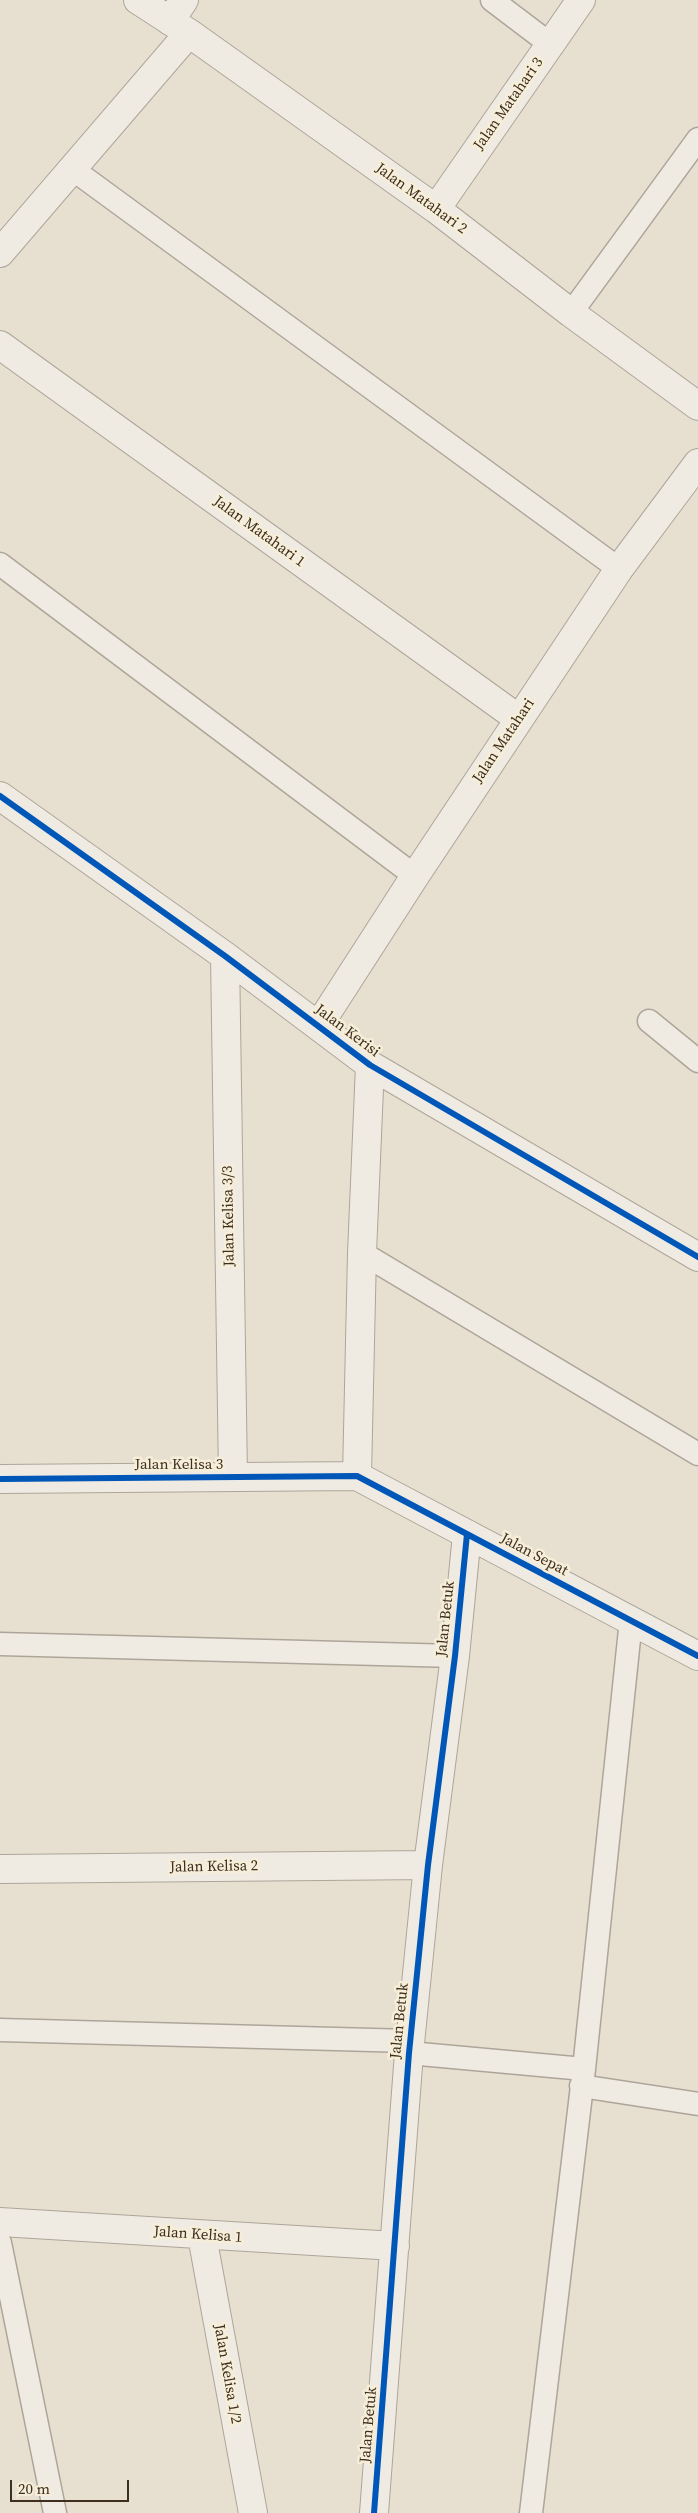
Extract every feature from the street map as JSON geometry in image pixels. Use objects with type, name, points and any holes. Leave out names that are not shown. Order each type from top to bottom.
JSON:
[{"type":"street","name":"Jalan Matahari 2","points":[[138,0],[181,18],[698,406]]},
{"type":"street","name":"Jalan Matahari 3","points":[[436,208],[581,0]]},
{"type":"street","points":[[0,253],[72,168],[181,18]]},
{"type":"street","name":"Jalan Matahari 1","points":[[0,346],[519,719]]},
{"type":"street","name":"Jalan Matahari","points":[[319,1025],[415,876],[619,569],[698,463]]},
{"type":"street","name":"Jalan Kerisi","points":[[0,796],[225,956],[370,1065],[698,1257]]},
{"type":"street","name":"Jalan Kelisa 3/3","points":[[225,956],[233,1477]]},
{"type":"street","points":[[358,1476],[362,1253],[370,1065]]},
{"type":"street","name":"Jalan Kelisa 3","points":[[0,1479],[358,1476]]},
{"type":"street","name":"Jalan Sepat","points":[[358,1476],[698,1656]]},
{"type":"street","name":"Jalan Betuk","points":[[374,2513],[410,2047],[428,1865],[455,1656],[467,1534]]},
{"type":"street","name":"Jalan Kelisa 2","points":[[0,1869],[428,1865]]},
{"type":"street","name":"Jalan Kelisa 1","points":[[0,2222],[202,2236],[395,2246]]},
{"type":"street","name":"Jalan Kelisa 1/2","points":[[202,2236],[253,2513]]},
{"type":"lane","points":[[492,0],[550,44]]},
{"type":"lane","points":[[572,313],[698,140]]},
{"type":"lane","points":[[72,168],[619,569]]},
{"type":"lane","points":[[0,564],[415,876]]},
{"type":"lane","points":[[650,1021],[698,1061]]},
{"type":"lane","points":[[362,1253],[698,1454]]},
{"type":"lane","points":[[531,2513],[583,2077],[631,1620]]},
{"type":"lane","points":[[0,1644],[455,1656]]},
{"type":"lane","points":[[0,2030],[410,2047],[583,2077],[698,2104]]},
{"type":"lane","points":[[0,2243],[55,2513]]},
{"type":"cycle path","points":[[0,796],[225,956],[370,1065],[698,1257]]},
{"type":"cycle path","points":[[0,1479],[357,1476],[698,1656]]},
{"type":"cycle path","points":[[374,2513],[409,2053],[428,1865],[455,1656],[467,1534]]}]
